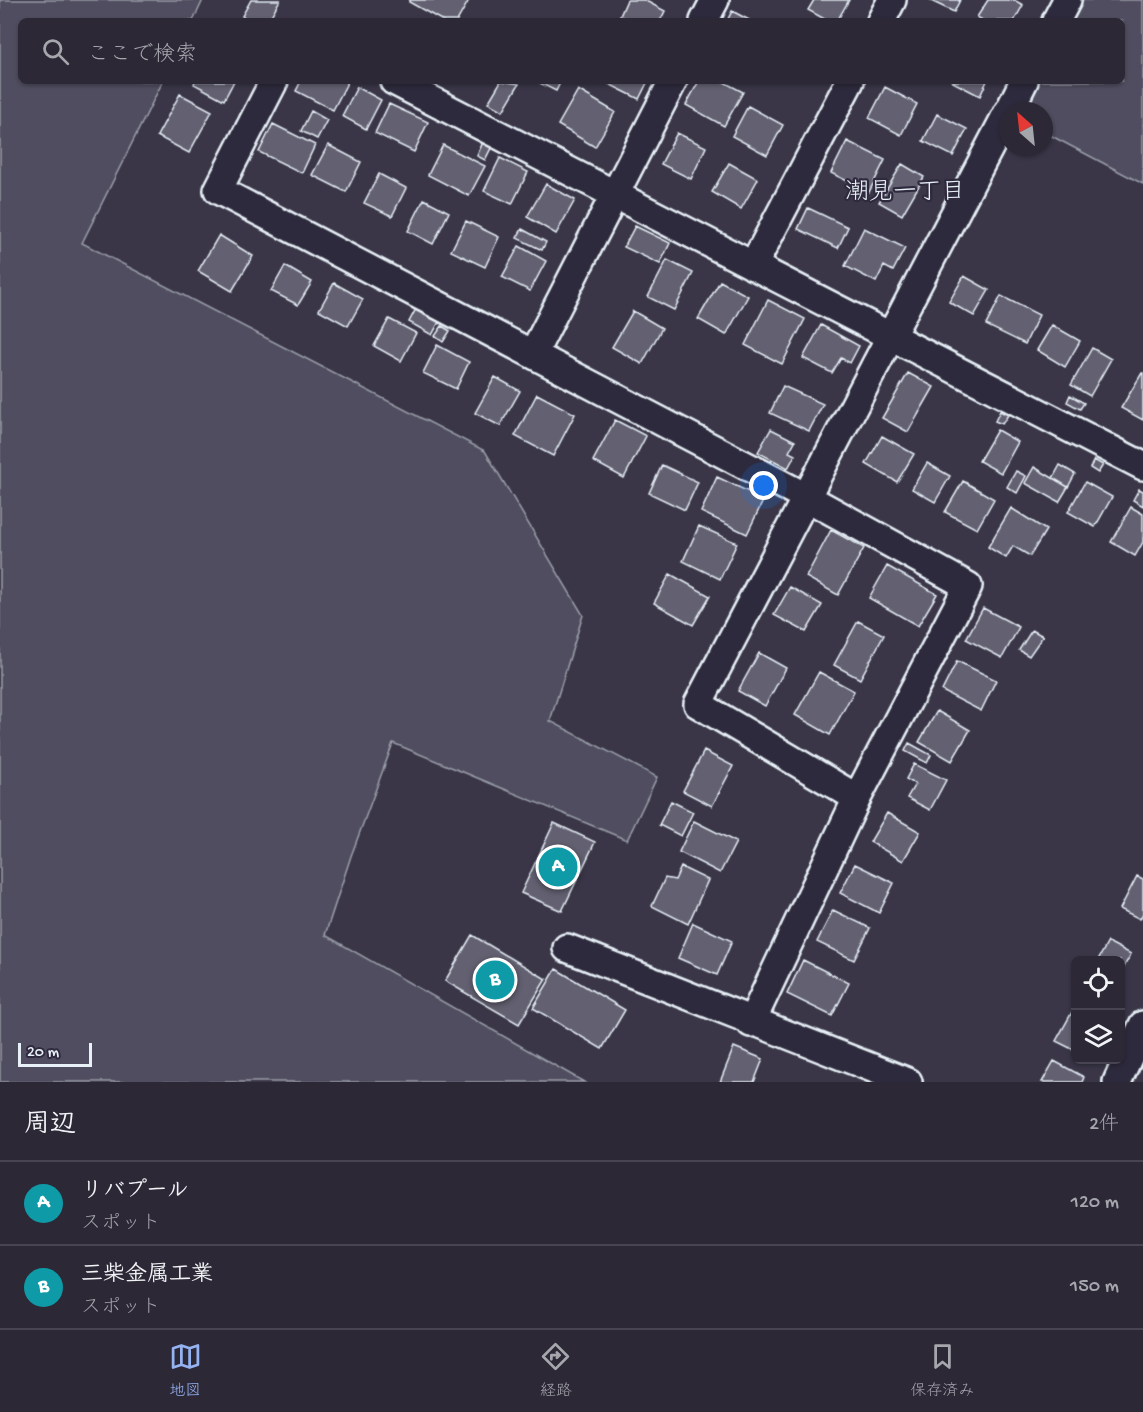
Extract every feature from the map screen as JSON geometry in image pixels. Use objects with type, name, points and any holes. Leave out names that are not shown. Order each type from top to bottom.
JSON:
[{"type":"street","points":[[706,18],[715,0]]},
{"type":"street","points":[[883,18],[892,0]]},
{"type":"street","points":[[1058,18],[1067,0]]},
{"type":"street","points":[[272,84],[218,190],[806,497],[968,586],[857,798],[751,1023]]},
{"type":"street","points":[[400,84],[1143,466]]},
{"type":"street","points":[[533,354],[671,84]]},
{"type":"street","points":[[753,266],[848,84]]},
{"type":"street","points":[[1013,102],[1022,84]]},
{"type":"street","points":[[857,798],[698,704],[999,129]]},
{"type":"street","points":[[567,948],[751,1023],[908,1082]]},
{"type":"street","points":[[1117,1082],[1143,1025]]},
{"type":"shaded area","points":[[0,0],[203,0],[194,18],[18,18],[18,84],[162,84],[82,243],[485,451],[583,615],[550,721],[657,777],[627,840],[393,743],[351,856],[325,935],[584,1082],[0,1082]]},
{"type":"shaded area","points":[[1067,0],[1143,0],[1143,184],[1053,137],[1053,102],[1014,102],[1022,84],[1125,84],[1125,18],[1058,18]]},
{"type":"building","points":[[251,0],[280,0],[270,18],[242,16]]},
{"type":"building","points":[[410,0],[469,0],[459,18],[438,18],[409,2]]},
{"type":"building","points":[[627,0],[644,0],[665,11],[662,18],[624,18],[620,16]]},
{"type":"building","points":[[814,0],[849,0],[839,18],[823,18],[808,10]]},
{"type":"building","points":[[929,0],[960,0],[954,12]]},
{"type":"building","points":[[988,0],[1014,0],[1023,5],[1016,18],[977,17]]},
{"type":"building","points":[[732,11],[745,18],[728,18]]},
{"type":"building","points":[[194,84],[232,84],[224,100]]},
{"type":"building","points":[[300,84],[346,84],[333,110],[296,91]]},
{"type":"building","points":[[499,84],[519,84],[503,111],[488,103]]},
{"type":"building","points":[[542,84],[560,84],[556,91]]},
{"type":"building","points":[[609,84],[646,84],[639,99]]},
{"type":"building","points":[[697,84],[728,84],[743,92],[724,126],[686,105]]},
{"type":"building","points":[[957,84],[986,84],[980,96]]},
{"type":"building","points":[[357,87],[381,100],[366,129],[342,116]]},
{"type":"building","points":[[885,87],[917,104],[901,135],[869,118]]},
{"type":"building","points":[[578,90],[615,112],[595,147],[558,125]]},
{"type":"building","points":[[180,94],[212,111],[189,153],[157,136]]},
{"type":"building","points":[[389,104],[428,122],[414,152],[375,133]]},
{"type":"building","points":[[748,106],[783,125],[767,155],[732,136]]},
{"type":"building","points":[[311,111],[327,120],[317,139],[301,131]]},
{"type":"building","points":[[937,114],[967,129],[953,156],[923,141]]},
{"type":"building","points":[[273,124],[315,145],[302,173],[259,152]]},
{"type":"building","points":[[677,133],[706,147],[691,179],[661,164]]},
{"type":"building","points":[[847,141],[885,160],[869,192],[831,173]]},
{"type":"building","points":[[483,142],[492,146],[485,160],[477,156]]},
{"type":"building","points":[[328,145],[361,162],[346,192],[312,175]]},
{"type":"building","points":[[443,145],[485,166],[469,196],[428,175]]},
{"type":"building","points":[[500,158],[528,172],[512,204],[484,191]]},
{"type":"building","points":[[729,163],[758,179],[741,209],[712,192]]},
{"type":"building","points":[[902,164],[924,177],[902,215],[879,202]]},
{"type":"building","points":[[379,174],[406,188],[392,216],[364,203]]},
{"type":"building","points":[[546,184],[575,200],[556,234],[527,217]]},
{"type":"building","points":[[424,199],[449,212],[433,244],[408,231]]},
{"type":"building","points":[[808,208],[848,227],[838,248],[798,229]]},
{"type":"building","points":[[466,221],[499,237],[485,267],[451,251]]},
{"type":"building","points":[[635,226],[670,243],[660,264],[624,247]]},
{"type":"building","points":[[864,228],[905,248],[893,271],[884,266],[876,282],[845,266]]},
{"type":"building","points":[[522,229],[546,242],[542,250],[517,238]]},
{"type":"building","points":[[219,235],[253,256],[232,291],[198,271]]},
{"type":"building","points":[[519,246],[546,261],[530,291],[502,277]]},
{"type":"building","points":[[667,260],[693,273],[674,310],[648,297]]},
{"type":"building","points":[[285,266],[312,282],[298,305],[271,291]]},
{"type":"building","points":[[964,276],[989,290],[974,316],[949,302]]},
{"type":"building","points":[[720,281],[748,296],[726,335],[698,319]]},
{"type":"building","points":[[334,283],[363,299],[348,326],[319,310]]},
{"type":"building","points":[[1001,296],[1039,315],[1025,344],[986,325]]},
{"type":"building","points":[[768,300],[805,319],[782,364],[745,345]]},
{"type":"building","points":[[417,307],[440,320],[432,335],[409,322]]},
{"type":"building","points":[[633,311],[662,328],[642,364],[612,347]]},
{"type":"building","points":[[389,319],[416,333],[401,361],[374,346]]},
{"type":"building","points":[[821,325],[859,346],[850,363],[841,358],[832,373],[803,358]]},
{"type":"building","points":[[1052,325],[1080,341],[1065,367],[1037,350]]},
{"type":"building","points":[[442,326],[450,331],[443,342],[435,336]]},
{"type":"building","points":[[437,345],[469,362],[456,389],[423,373]]},
{"type":"building","points":[[1092,348],[1111,359],[1090,396],[1071,385]]},
{"type":"building","points":[[908,373],[934,387],[908,432],[882,418]]},
{"type":"building","points":[[1143,373],[1143,420],[1121,408]]},
{"type":"building","points":[[495,377],[520,391],[500,426],[475,413]]},
{"type":"building","points":[[783,386],[823,404],[809,431],[770,413]]},
{"type":"building","points":[[537,394],[575,414],[553,456],[515,436]]},
{"type":"building","points":[[1070,395],[1084,403],[1080,409],[1067,402]]},
{"type":"building","points":[[1000,411],[1008,415],[1002,424],[995,421]]},
{"type":"building","points":[[615,420],[646,436],[624,478],[593,461]]},
{"type":"building","points":[[771,429],[795,441],[789,452],[795,455],[788,468],[758,452]]},
{"type":"building","points":[[997,430],[1018,442],[1001,473],[979,461]]},
{"type":"building","points":[[882,436],[914,454],[897,482],[866,464]]},
{"type":"building","points":[[1094,460],[1103,465],[1098,473],[1090,468]]},
{"type":"building","points":[[927,463],[950,476],[935,502],[912,489]]},
{"type":"building","points":[[662,465],[698,482],[685,510],[649,493]]},
{"type":"building","points":[[1060,465],[1075,474],[1068,487],[1053,478]]},
{"type":"building","points":[[1034,467],[1068,487],[1059,502],[1025,483]]},
{"type":"building","points":[[1016,471],[1026,476],[1017,493],[1007,487]]},
{"type":"building","points":[[717,477],[764,499],[747,534],[701,512]]},
{"type":"building","points":[[963,481],[994,499],[977,529],[945,512]]},
{"type":"building","points":[[1085,482],[1112,497],[1095,527],[1068,512]]},
{"type":"building","points":[[1139,489],[1143,491],[1143,506],[1133,500]]},
{"type":"building","points":[[1131,507],[1143,514],[1143,542],[1135,556],[1111,542]]},
{"type":"building","points":[[1011,508],[1046,530],[1030,556],[1013,546],[1006,558],[988,547]]},
{"type":"building","points":[[699,526],[737,543],[720,579],[683,561]]},
{"type":"building","points":[[831,530],[864,548],[838,595],[806,577]]},
{"type":"building","points":[[887,566],[937,594],[918,626],[869,598]]},
{"type":"building","points":[[670,574],[710,596],[693,625],[654,603]]},
{"type":"building","points":[[790,587],[822,605],[806,632],[774,615]]},
{"type":"building","points":[[983,608],[1019,627],[1002,658],[966,639]]},
{"type":"building","points":[[858,621],[884,635],[860,679],[834,665]]},
{"type":"building","points":[[1032,630],[1043,636],[1029,656],[1019,650]]},
{"type":"building","points":[[759,653],[786,668],[765,706],[738,691]]},
{"type":"building","points":[[957,661],[996,680],[981,711],[942,691]]},
{"type":"building","points":[[819,672],[854,691],[830,735],[795,715]]},
{"type":"building","points":[[937,711],[970,730],[952,761],[919,742]]},
{"type":"building","points":[[909,743],[931,755],[927,763],[905,751]]},
{"type":"building","points":[[704,751],[733,766],[712,806],[683,791]]},
{"type":"building","points":[[914,764],[946,780],[930,810],[907,798],[915,784],[906,779]]},
{"type":"building","points":[[671,801],[693,812],[681,836],[659,825]]},
{"type":"building","points":[[887,813],[920,832],[903,861],[870,842]]},
{"type":"building","points":[[694,821],[736,842],[720,873],[679,852]]},
{"type":"building","points":[[554,823],[595,842],[562,911],[521,893]]},
{"type":"building","points":[[855,864],[894,883],[879,913],[840,893]]},
{"type":"building","points":[[681,867],[708,880],[688,924],[652,906],[665,878],[675,880]]},
{"type":"building","points":[[1137,876],[1143,879],[1143,913],[1140,919],[1120,909]]},
{"type":"building","points":[[833,910],[870,928],[854,960],[817,942]]},
{"type":"building","points":[[693,923],[732,941],[717,975],[678,958]]},
{"type":"building","points":[[472,935],[546,979],[519,1024],[445,981]]},
{"type":"building","points":[[1108,942],[1131,954],[1125,965],[1125,956],[1100,956]]},
{"type":"building","points":[[803,960],[849,983],[832,1016],[787,994]]},
{"type":"building","points":[[556,969],[625,1010],[602,1049],[533,1008]]},
{"type":"building","points":[[1071,1014],[1071,1048],[1056,1041]]},
{"type":"building","points":[[734,1047],[763,1059],[754,1082],[720,1082]]},
{"type":"building","points":[[1054,1061],[1084,1077],[1082,1082],[1042,1082]]},
{"type":"place","name":"リバプール","points":[[558,867]]},
{"type":"place","name":"三柴金属工業","points":[[495,980]]},
{"type":"district","name":"潮見一丁目","points":[[905,193]]}]
